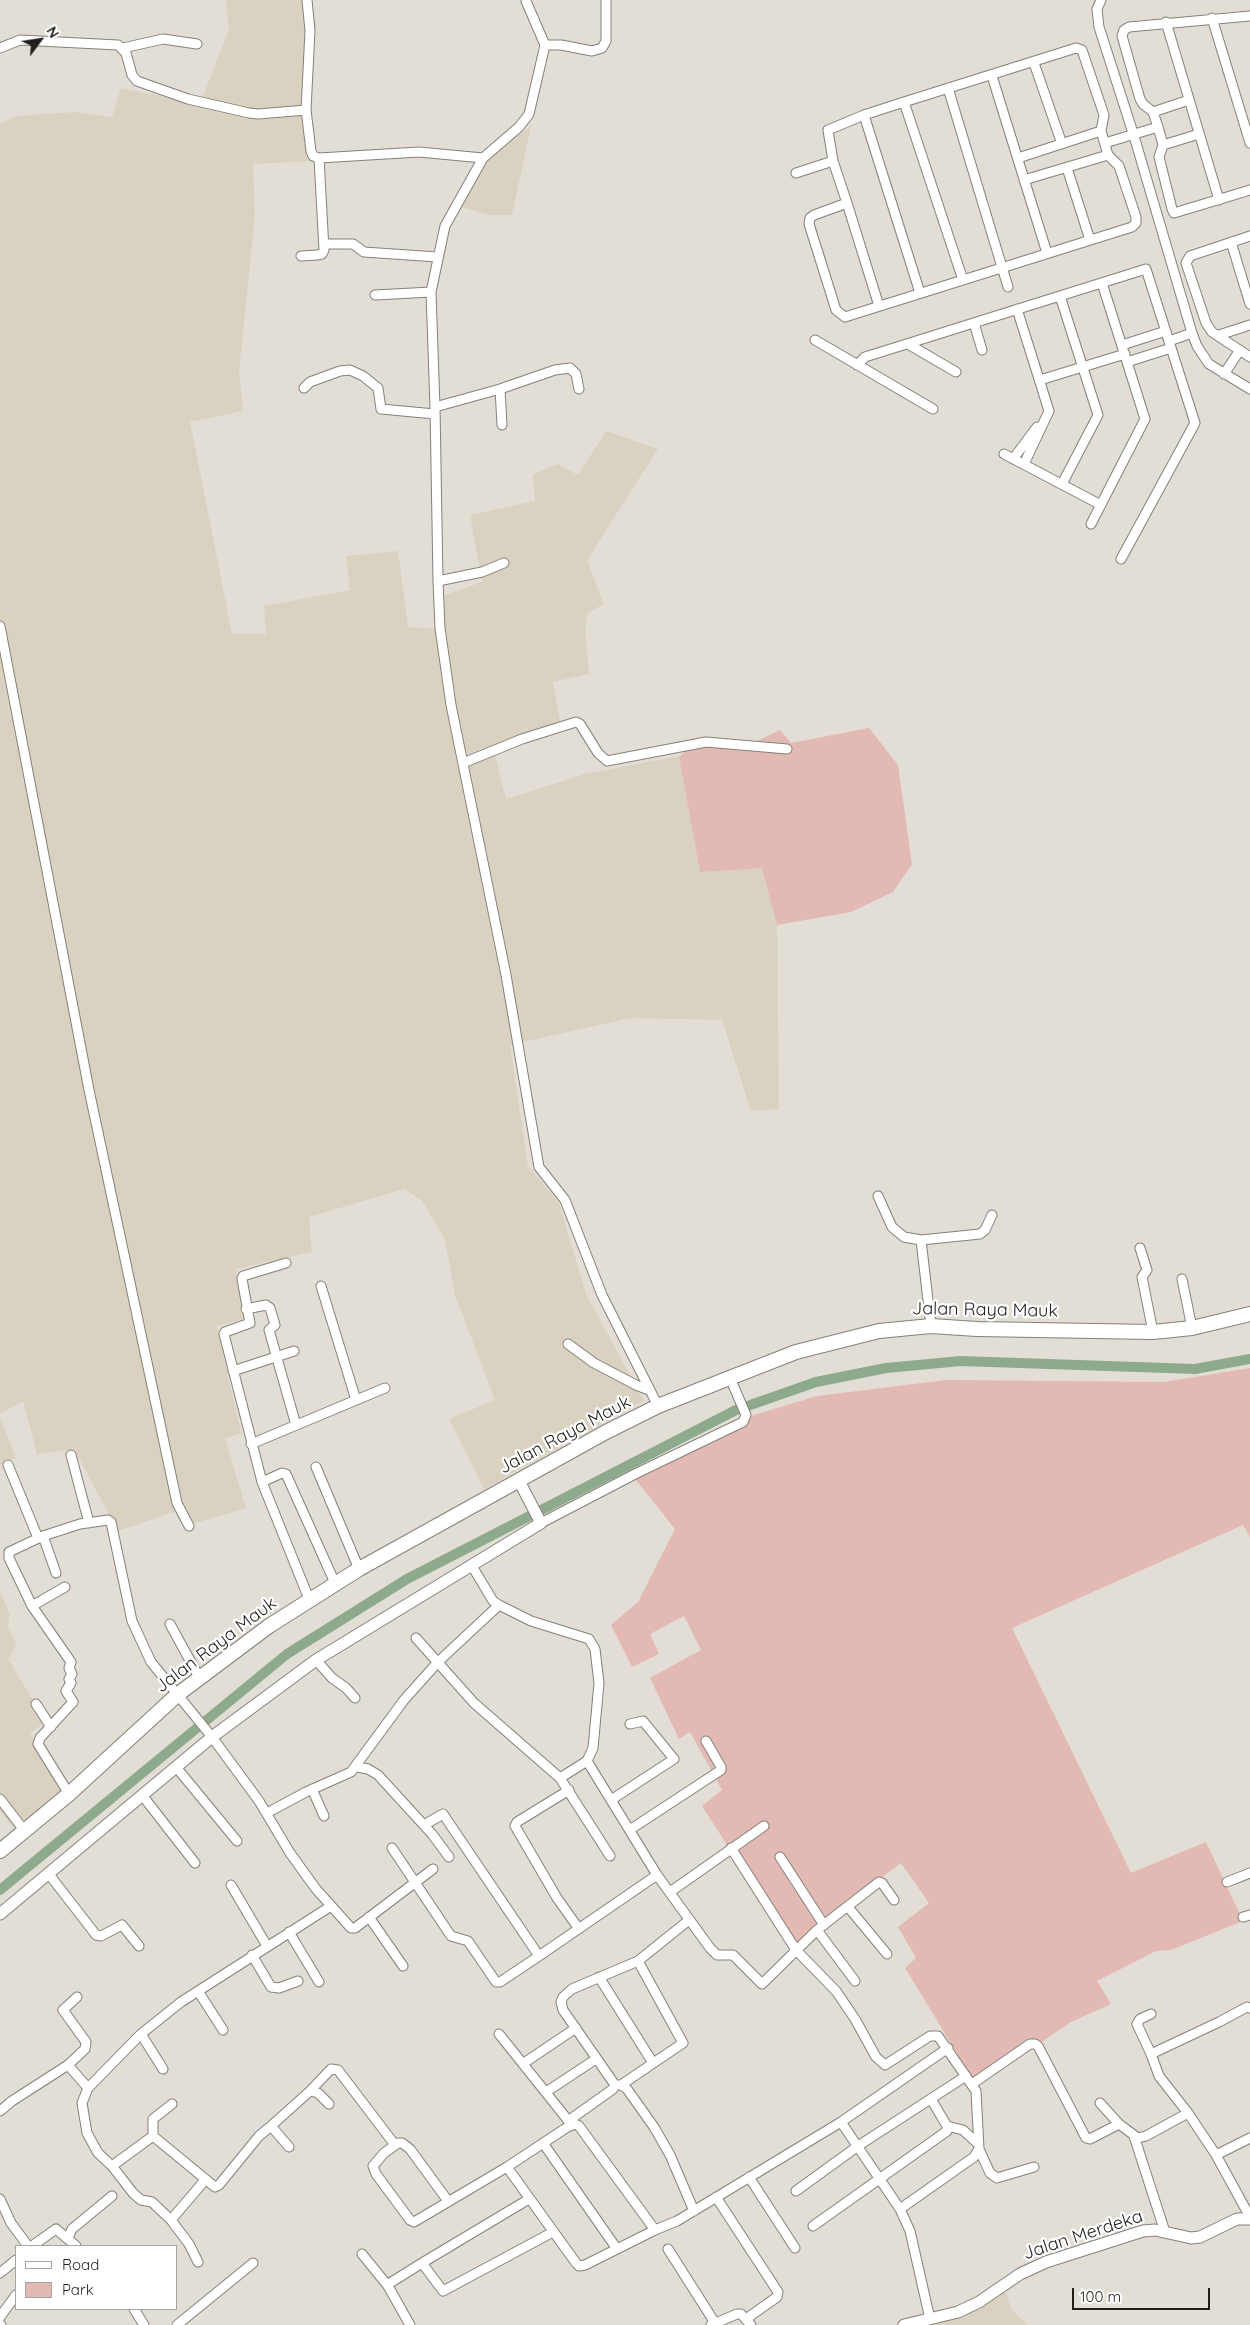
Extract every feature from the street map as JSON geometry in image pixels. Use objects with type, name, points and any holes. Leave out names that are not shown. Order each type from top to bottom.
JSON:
[{"type":"main road","name":"Jalan Raya Mauk","points":[[0,1850],[181,1698],[199,1677],[309,1598],[359,1569],[521,1485],[606,1432],[658,1406],[731,1382],[796,1352],[855,1336],[909,1327],[1153,1332],[1192,1328],[1250,1314]]},
{"type":"street","points":[[307,0],[310,31],[306,110],[313,156],[319,158],[419,152],[483,158]]},
{"type":"street","points":[[545,45],[561,45],[592,51],[602,48],[606,41],[606,0]]},
{"type":"street","points":[[1101,0],[1097,9],[1098,27],[1134,136],[1192,333],[1197,346],[1210,364],[1250,389]]},
{"type":"street","points":[[526,1],[545,45],[529,114],[519,127],[483,158],[445,226],[431,292],[440,628],[451,705],[506,976],[539,1167],[565,1200],[602,1295],[658,1406]]},
{"type":"street","points":[[1250,16],[1166,22],[1129,27],[1124,30],[1122,36],[1140,99],[1153,112],[1158,127],[1163,145],[1159,157],[1174,213],[1250,190]]},
{"type":"street","points":[[1212,18],[1250,143]]},
{"type":"street","points":[[1166,22],[1219,200]]},
{"type":"street","points":[[123,48],[162,39],[197,44]]},
{"type":"street","points":[[0,48],[20,40],[118,45],[126,52],[132,75],[137,81],[188,99],[258,114],[306,110]]},
{"type":"street","points":[[847,203],[810,218],[809,224],[836,310],[845,317],[1132,227],[1136,223],[1136,217],[1119,166],[1108,155],[1101,131],[1104,115],[1082,50],[1076,48],[992,76],[948,88],[864,115],[828,130],[833,161],[847,203],[879,306]]},
{"type":"street","points":[[1034,62],[1062,144]]},
{"type":"street","points":[[992,76],[1047,253]]},
{"type":"street","points":[[948,88],[1008,287]]},
{"type":"street","points":[[1153,112],[1189,100]]},
{"type":"street","points":[[904,102],[962,280]]},
{"type":"street","points":[[864,115],[920,293]]},
{"type":"street","points":[[1105,143],[1134,136],[1158,127]]},
{"type":"street","points":[[1018,158],[1101,131]]},
{"type":"street","points":[[1163,145],[1199,134]]},
{"type":"street","points":[[1024,180],[1108,155]]},
{"type":"street","points":[[301,256],[322,254],[324,244],[319,158]]},
{"type":"street","points":[[796,174],[833,161]]},
{"type":"street","points":[[1067,168],[1090,240]]},
{"type":"street","points":[[1250,236],[1190,256],[1186,263],[1206,323],[1212,332],[1250,357]]},
{"type":"street","points":[[1232,242],[1250,304]]},
{"type":"street","points":[[324,244],[352,244],[364,252],[437,257]]},
{"type":"street","points":[[857,365],[865,357],[1146,269],[1195,423],[1121,559]]},
{"type":"street","points":[[1091,524],[1145,419],[1102,283]]},
{"type":"street","points":[[375,295],[431,292]]},
{"type":"street","points":[[1060,296],[1098,415],[1062,484]]},
{"type":"street","points":[[1017,309],[1049,410],[1024,464]]},
{"type":"street","points":[[974,323],[982,350]]},
{"type":"street","points":[[1219,335],[1250,325]]},
{"type":"street","points":[[1125,353],[1166,331]]},
{"type":"street","points":[[1040,380],[1125,353],[1170,344],[1192,333]]},
{"type":"street","points":[[815,340],[933,409]]},
{"type":"street","points":[[908,344],[956,372]]},
{"type":"street","points":[[1224,374],[1240,350]]},
{"type":"street","points":[[304,388],[310,382],[340,371],[354,371],[378,388],[381,409],[435,410],[555,370],[570,368],[576,374],[579,389]]},
{"type":"street","points":[[500,389],[502,425]]},
{"type":"street","points":[[1013,459],[1049,410]]},
{"type":"street","points":[[1004,454],[1101,505]]},
{"type":"street","points":[[438,582],[482,572],[504,563]]},
{"type":"street","points":[[0,626],[89,1090],[177,1503],[189,1526]]},
{"type":"street","points":[[463,763],[522,739],[576,722],[580,724],[598,753],[607,761],[706,742],[786,749]]},
{"type":"street","points":[[878,1196],[892,1227],[904,1237],[921,1240],[980,1234],[985,1230],[992,1215]]},
{"type":"street","points":[[921,1240],[931,1326]]},
{"type":"street","points":[[1140,1248],[1147,1270],[1142,1277],[1153,1332]]},
{"type":"street","points":[[286,1262],[243,1276],[249,1324],[224,1334],[262,1482],[309,1598]]},
{"type":"street","points":[[1182,1279],[1192,1328]]},
{"type":"street","points":[[320,1286],[356,1400]]},
{"type":"street","points":[[246,1309],[269,1306],[275,1325],[269,1330],[296,1425]]},
{"type":"street","points":[[568,1344],[594,1364],[649,1390]]},
{"type":"street","points":[[233,1371],[294,1351]]},
{"type":"street","points":[[0,1914],[176,1767],[210,1735],[316,1660],[472,1566],[540,1520],[743,1422],[746,1419],[744,1412],[731,1382]]},
{"type":"street","points":[[251,1444],[385,1388]]},
{"type":"street","points":[[71,1455],[89,1523]]},
{"type":"street","points":[[8,1465],[56,1573]]},
{"type":"street","points":[[316,1467],[359,1569]]},
{"type":"street","points":[[262,1482],[282,1473],[286,1474],[335,1583]]},
{"type":"street","points":[[521,1485],[540,1520]]},
{"type":"street","points":[[69,1794],[38,1747],[38,1741],[74,1702],[66,1691],[71,1683],[69,1679],[72,1674],[69,1668],[71,1662],[32,1606],[8,1555],[9,1552],[41,1537],[89,1523],[108,1520],[111,1522],[132,1621],[152,1662],[210,1735],[267,1813],[290,1853],[331,1906],[351,1928],[355,1928],[369,1918],[433,1869]]},
{"type":"street","points":[[472,1566],[493,1600],[499,1605],[532,1621],[573,1632],[592,1643],[596,1649],[599,1683],[594,1742],[587,1761],[560,1778]]},
{"type":"street","points":[[32,1606],[65,1587]]},
{"type":"street","points":[[267,1813],[312,1789],[344,1776],[356,1767],[404,1700],[438,1662],[499,1605]]},
{"type":"street","points":[[170,1624],[199,1677]]},
{"type":"street","points":[[416,1638],[474,1703],[560,1778],[610,1856]]},
{"type":"street","points":[[316,1660],[332,1678],[346,1688],[355,1698]]},
{"type":"street","points":[[36,1704],[52,1727]]},
{"type":"street","points":[[610,1800],[674,1759],[643,1722],[630,1724]]},
{"type":"street","points":[[631,1829],[721,1770],[706,1741]]},
{"type":"street","points":[[587,1761],[610,1800],[631,1829],[657,1875],[714,1953],[720,1956],[733,1955],[762,1984],[820,1928],[879,1882],[882,1883],[894,1900]]},
{"type":"street","points":[[176,1767],[236,1842]]},
{"type":"street","points":[[356,1767],[368,1769],[378,1775],[449,1856]]},
{"type":"street","points":[[312,1789],[324,1816]]},
{"type":"street","points":[[569,1790],[517,1822],[515,1826],[557,1898],[579,1928]]},
{"type":"street","points":[[142,1795],[194,1863]]},
{"type":"street","points":[[0,1799],[24,1830]]},
{"type":"street","points":[[424,1826],[441,1814],[444,1815],[539,1956]]},
{"type":"street","points":[[670,1892],[730,1848],[764,1826]]},
{"type":"street","points":[[392,1848],[451,1936],[468,1941],[496,1982],[500,1982],[657,1875]]},
{"type":"street","points":[[730,1848],[796,1950],[836,1991],[856,2018],[876,2057],[885,2065],[930,2036],[938,2036],[969,2080],[978,2098],[978,2146],[969,2162],[900,2209]]},
{"type":"street","points":[[780,1857],[820,1928],[855,1980]]},
{"type":"street","points":[[48,1873],[96,1935],[101,1936],[122,1925],[139,1946]]},
{"type":"street","points":[[1227,1882],[1250,1873]]},
{"type":"street","points":[[231,1886],[267,1946]]},
{"type":"street","points":[[198,2262],[189,2244],[171,2220],[152,2202],[141,2200],[133,2193],[112,2166],[98,2153],[87,2134],[82,2103],[88,2088],[141,2034],[180,2002],[331,1906]]},
{"type":"street","points":[[848,1907],[887,1954]]},
{"type":"street","points":[[369,1918],[403,1966]]},
{"type":"street","points":[[689,1920],[638,1961],[572,1988],[563,1997],[561,2002],[563,2010],[596,2058],[618,2085],[633,2097],[658,2134],[687,2190],[694,2211]]},
{"type":"street","points":[[289,1932],[319,1982]]},
{"type":"street","points":[[252,1955],[271,1987],[279,1988],[298,1981]]},
{"type":"street","points":[[448,2201],[406,2145],[402,2143],[395,2145],[374,2164],[374,2170],[410,2220],[414,2222],[507,2167],[618,2085],[682,2046],[683,2040],[638,1961]]},
{"type":"street","points":[[599,1977],[653,2063]]},
{"type":"street","points":[[198,1991],[223,2030]]},
{"type":"street","points":[[0,2111],[12,2100],[68,2065],[87,2046],[62,2010],[77,1997]]},
{"type":"street","points":[[1151,2054],[1247,2007],[1250,2008]]},
{"type":"street","points":[[1151,2014],[1140,2019],[1137,2024],[1159,2076],[1188,2113],[1216,2155],[1250,2218]]},
{"type":"street","points":[[524,2063],[576,2028]]},
{"type":"street","points":[[141,2034],[162,2069]]},
{"type":"street","points":[[499,2034],[524,2063],[569,2123],[579,2126],[655,2230]]},
{"type":"street","points":[[796,2191],[858,2146],[931,2099],[969,2080],[1030,2044],[1038,2046],[1086,2138],[1090,2139],[1119,2124]]},
{"type":"street","points":[[507,2167],[579,2266],[584,2265],[694,2211],[840,2122],[948,2048]]},
{"type":"street","points":[[546,2092],[596,2058]]},
{"type":"street","points":[[68,2065],[88,2088]]},
{"type":"street","points":[[172,2104],[153,2119],[153,2136],[215,2187],[219,2185],[259,2136],[310,2091],[331,2069],[338,2070],[395,2145]]},
{"type":"street","points":[[310,2091],[318,2093],[329,2104]]},
{"type":"street","points":[[813,2226],[947,2131],[947,2126],[931,2099]]},
{"type":"street","points":[[1100,2103],[1119,2124],[1134,2136],[1165,2232]]},
{"type":"street","points":[[1134,2136],[1146,2136],[1188,2113]]},
{"type":"street","points":[[840,2122],[900,2209],[910,2231],[930,2320]]},
{"type":"street","points":[[270,2126],[289,2147]]},
{"type":"street","points":[[947,2126],[963,2130],[978,2146],[990,2173],[997,2178],[1034,2168]]},
{"type":"street","points":[[112,2166],[153,2136]]},
{"type":"street","points":[[1216,2155],[1250,2138]]},
{"type":"street","points":[[543,2142],[617,2249]]},
{"type":"street","points":[[749,2177],[795,2248]]},
{"type":"street","points":[[171,2220],[205,2180]]},
{"type":"street","points":[[68,2238],[72,2229],[112,2196]]},
{"type":"street","points":[[668,2249],[713,2324],[737,2314],[741,2314],[748,2322],[777,2296],[778,2292],[716,2197]]},
{"type":"street","points":[[0,2199],[11,2222],[27,2245]]},
{"type":"street","points":[[388,2286],[422,2262],[529,2199]]},
{"type":"street","name":"Jalan Merdeka","points":[[904,2325],[958,2312],[979,2302],[1020,2274],[1046,2262],[1142,2231],[1165,2232],[1191,2238],[1200,2237],[1237,2219],[1250,2218]]},
{"type":"street","points":[[33,2245],[54,2229],[75,2245]]},
{"type":"street","points":[[422,2262],[443,2291],[553,2232]]},
{"type":"street","points":[[362,2254],[388,2286],[410,2325]]},
{"type":"street","points":[[0,2273],[15,2262]]},
{"type":"street","points":[[177,2325],[253,2263]]},
{"type":"street","points":[[0,2317],[15,2295]]},
{"type":"street","points":[[135,2310],[144,2325]]},
{"type":"shaded area","points":[[226,0],[312,0],[316,25],[307,121],[312,161],[253,164],[255,216],[239,371],[243,411],[190,422],[232,634],[266,634],[264,606],[350,590],[346,556],[398,551],[408,627],[441,629],[440,597],[482,582],[470,515],[535,501],[533,474],[558,464],[578,475],[606,431],[658,449],[587,560],[604,604],[588,613],[585,627],[589,674],[553,682],[561,726],[494,751],[506,799],[585,774],[679,756],[700,871],[762,868],[777,925],[779,1109],[751,1111],[722,1020],[630,1018],[510,1045],[528,1166],[559,1203],[586,1294],[644,1401],[484,1489],[449,1419],[495,1400],[455,1295],[445,1239],[422,1201],[404,1189],[309,1217],[312,1252],[236,1269],[246,1318],[217,1326],[241,1433],[225,1438],[246,1508],[192,1524],[186,1508],[118,1531],[74,1449],[37,1454],[23,1401],[0,1414],[0,123],[17,116],[75,112],[112,117],[121,88],[200,104],[229,29]]},
{"type":"shaded area","points":[[531,126],[512,215],[490,215],[453,205],[490,156]]},
{"type":"shaded area","points":[[0,1417],[16,1458],[0,1465]]},
{"type":"shaded area","points":[[0,1592],[10,1614],[8,1627],[17,1645],[8,1659],[46,1722],[30,1733],[66,1790],[14,1829],[0,1811]]},
{"type":"shaded area","points":[[1004,2287],[1011,2309],[1027,2325],[896,2325],[907,2317],[955,2311]]},
{"type":"green space","points":[[869,728],[898,765],[912,864],[893,892],[851,912],[777,925],[762,868],[700,872],[679,757],[700,737],[744,747],[780,730],[791,743]]},
{"type":"green space","points":[[1250,1368],[1250,1537],[1243,1525],[1012,1628],[1131,1873],[1206,1842],[1243,1921],[1171,1950],[1156,1951],[1097,1981],[1111,2004],[1071,2022],[977,2086],[905,1968],[916,1958],[898,1927],[929,1903],[901,1863],[792,1946],[702,1806],[722,1790],[690,1732],[679,1739],[650,1678],[701,1650],[684,1616],[650,1634],[659,1654],[632,1667],[611,1625],[638,1602],[675,1529],[629,1471],[744,1418],[817,1396],[946,1380],[1164,1382]]},
{"type":"waterway","points":[[0,1890],[287,1654],[407,1579],[736,1410],[816,1382],[886,1368],[961,1361],[1195,1369],[1250,1359]]}]
